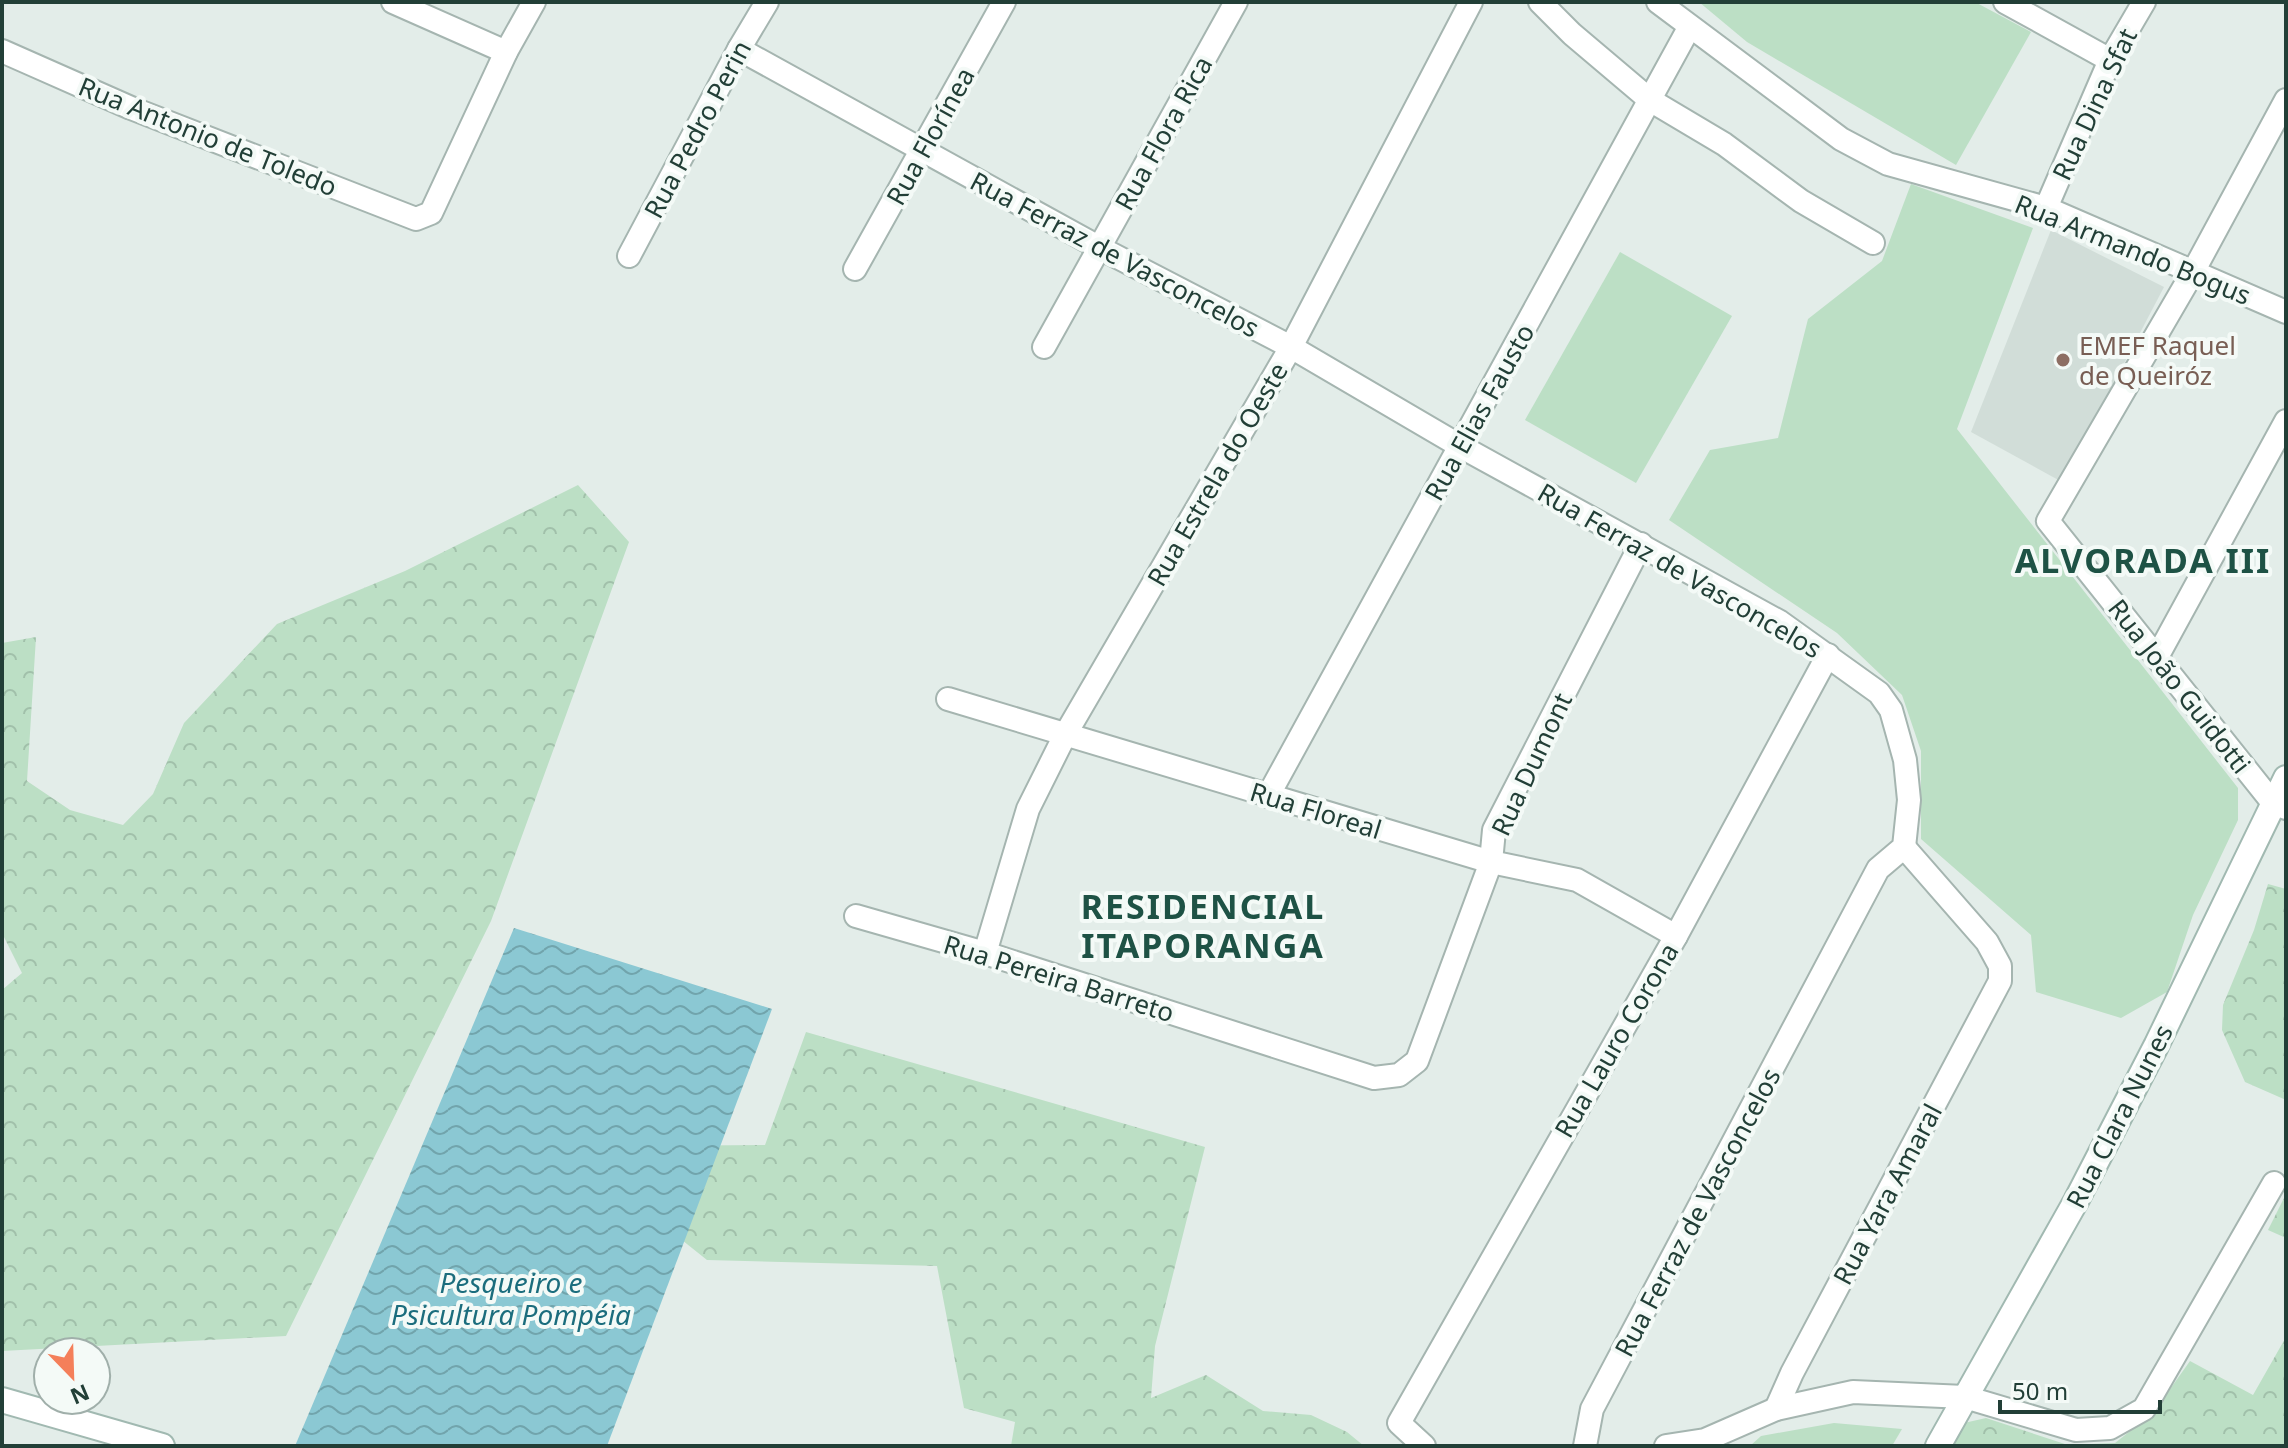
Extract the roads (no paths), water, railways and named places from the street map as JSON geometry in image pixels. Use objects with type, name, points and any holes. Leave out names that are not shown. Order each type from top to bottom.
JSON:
[{"type":"street","points":[[393,2],[506,52],[534,2]]},
{"type":"street","name":"Rua Pedro Perin","points":[[629,256],[767,2]]},
{"type":"street","name":"Rua Florínea","points":[[855,269],[1004,2]]},
{"type":"street","name":"Rua Flora Rica","points":[[1044,347],[1236,2]]},
{"type":"street","name":"Rua Estrela do Oeste","points":[[985,953],[1028,809],[1065,735],[1291,347],[1471,2]]},
{"type":"street","points":[[1540,2],[1572,34],[1650,100],[1724,144],[1801,201],[1873,243]]},
{"type":"street","name":"Rua Armando Bogus","points":[[1658,2],[1841,139],[1888,164],[2046,208],[2286,312]]},
{"type":"street","points":[[2005,2],[2110,60]]},
{"type":"street","name":"Rua Dina Sfat","points":[[2046,208],[2110,60],[2144,2]]},
{"type":"street","name":"Rua Elias Fausto","points":[[1268,796],[1689,28]]},
{"type":"street","name":"Rua Ferraz de Vasconcelos","points":[[739,49],[1100,248],[1291,347],[1460,446],[1780,622],[1879,693],[1891,710],[1905,760],[1909,800],[1904,847],[1878,869],[1592,1409],[1585,1446]]},
{"type":"street","name":"Rua Antonio de Toledo","points":[[2,51],[131,108],[416,219],[431,213],[506,52]]},
{"type":"street","points":[[2193,272],[2286,100]]},
{"type":"street","name":"Rua João Guidotti","points":[[2193,272],[2048,521],[2279,806]]},
{"type":"street","points":[[2157,657],[2286,421]]},
{"type":"street","name":"Rua Dumont","points":[[1399,1075],[1417,1061],[1491,862],[1494,830],[1641,544]]},
{"type":"street","name":"Rua Lauro Corona","points":[[1424,1446],[1399,1423],[1676,936],[1828,655]]},
{"type":"street","name":"Rua Floreal","points":[[948,699],[1491,862],[1577,880],[1676,936]]},
{"type":"street","name":"Rua Clara Nunes","points":[[1938,1446],[2076,1201],[2279,806],[2286,778]]},
{"type":"street","name":"Rua Yara Amaral","points":[[1776,1409],[1792,1373],[2000,981],[2000,966],[1987,942],[1904,847]]},
{"type":"street","name":"Rua Pereira Barreto","points":[[856,916],[985,953],[1374,1078],[1399,1075]]},
{"type":"street","points":[[1666,1446],[1705,1440],[1776,1409],[1853,1392],[1965,1397],[2076,1430],[2110,1428],[2144,1409],[2274,1183]]},
{"type":"street","points":[[2,1400],[162,1446]]},
{"type":"water","name":"Pesqueiro e Psicultura Pompéia","points":[[514,928],[772,1009],[607,1446],[295,1446]]},
{"type":"place","name":"EMEF Raquel de Queiróz","points":[[2063,360]]},
{"type":"district","name":"ALVORADA III","points":[[2143,560]]},
{"type":"district","name":"RESIDENCIAL ITAPORANGA","points":[[1203,926]]}]
